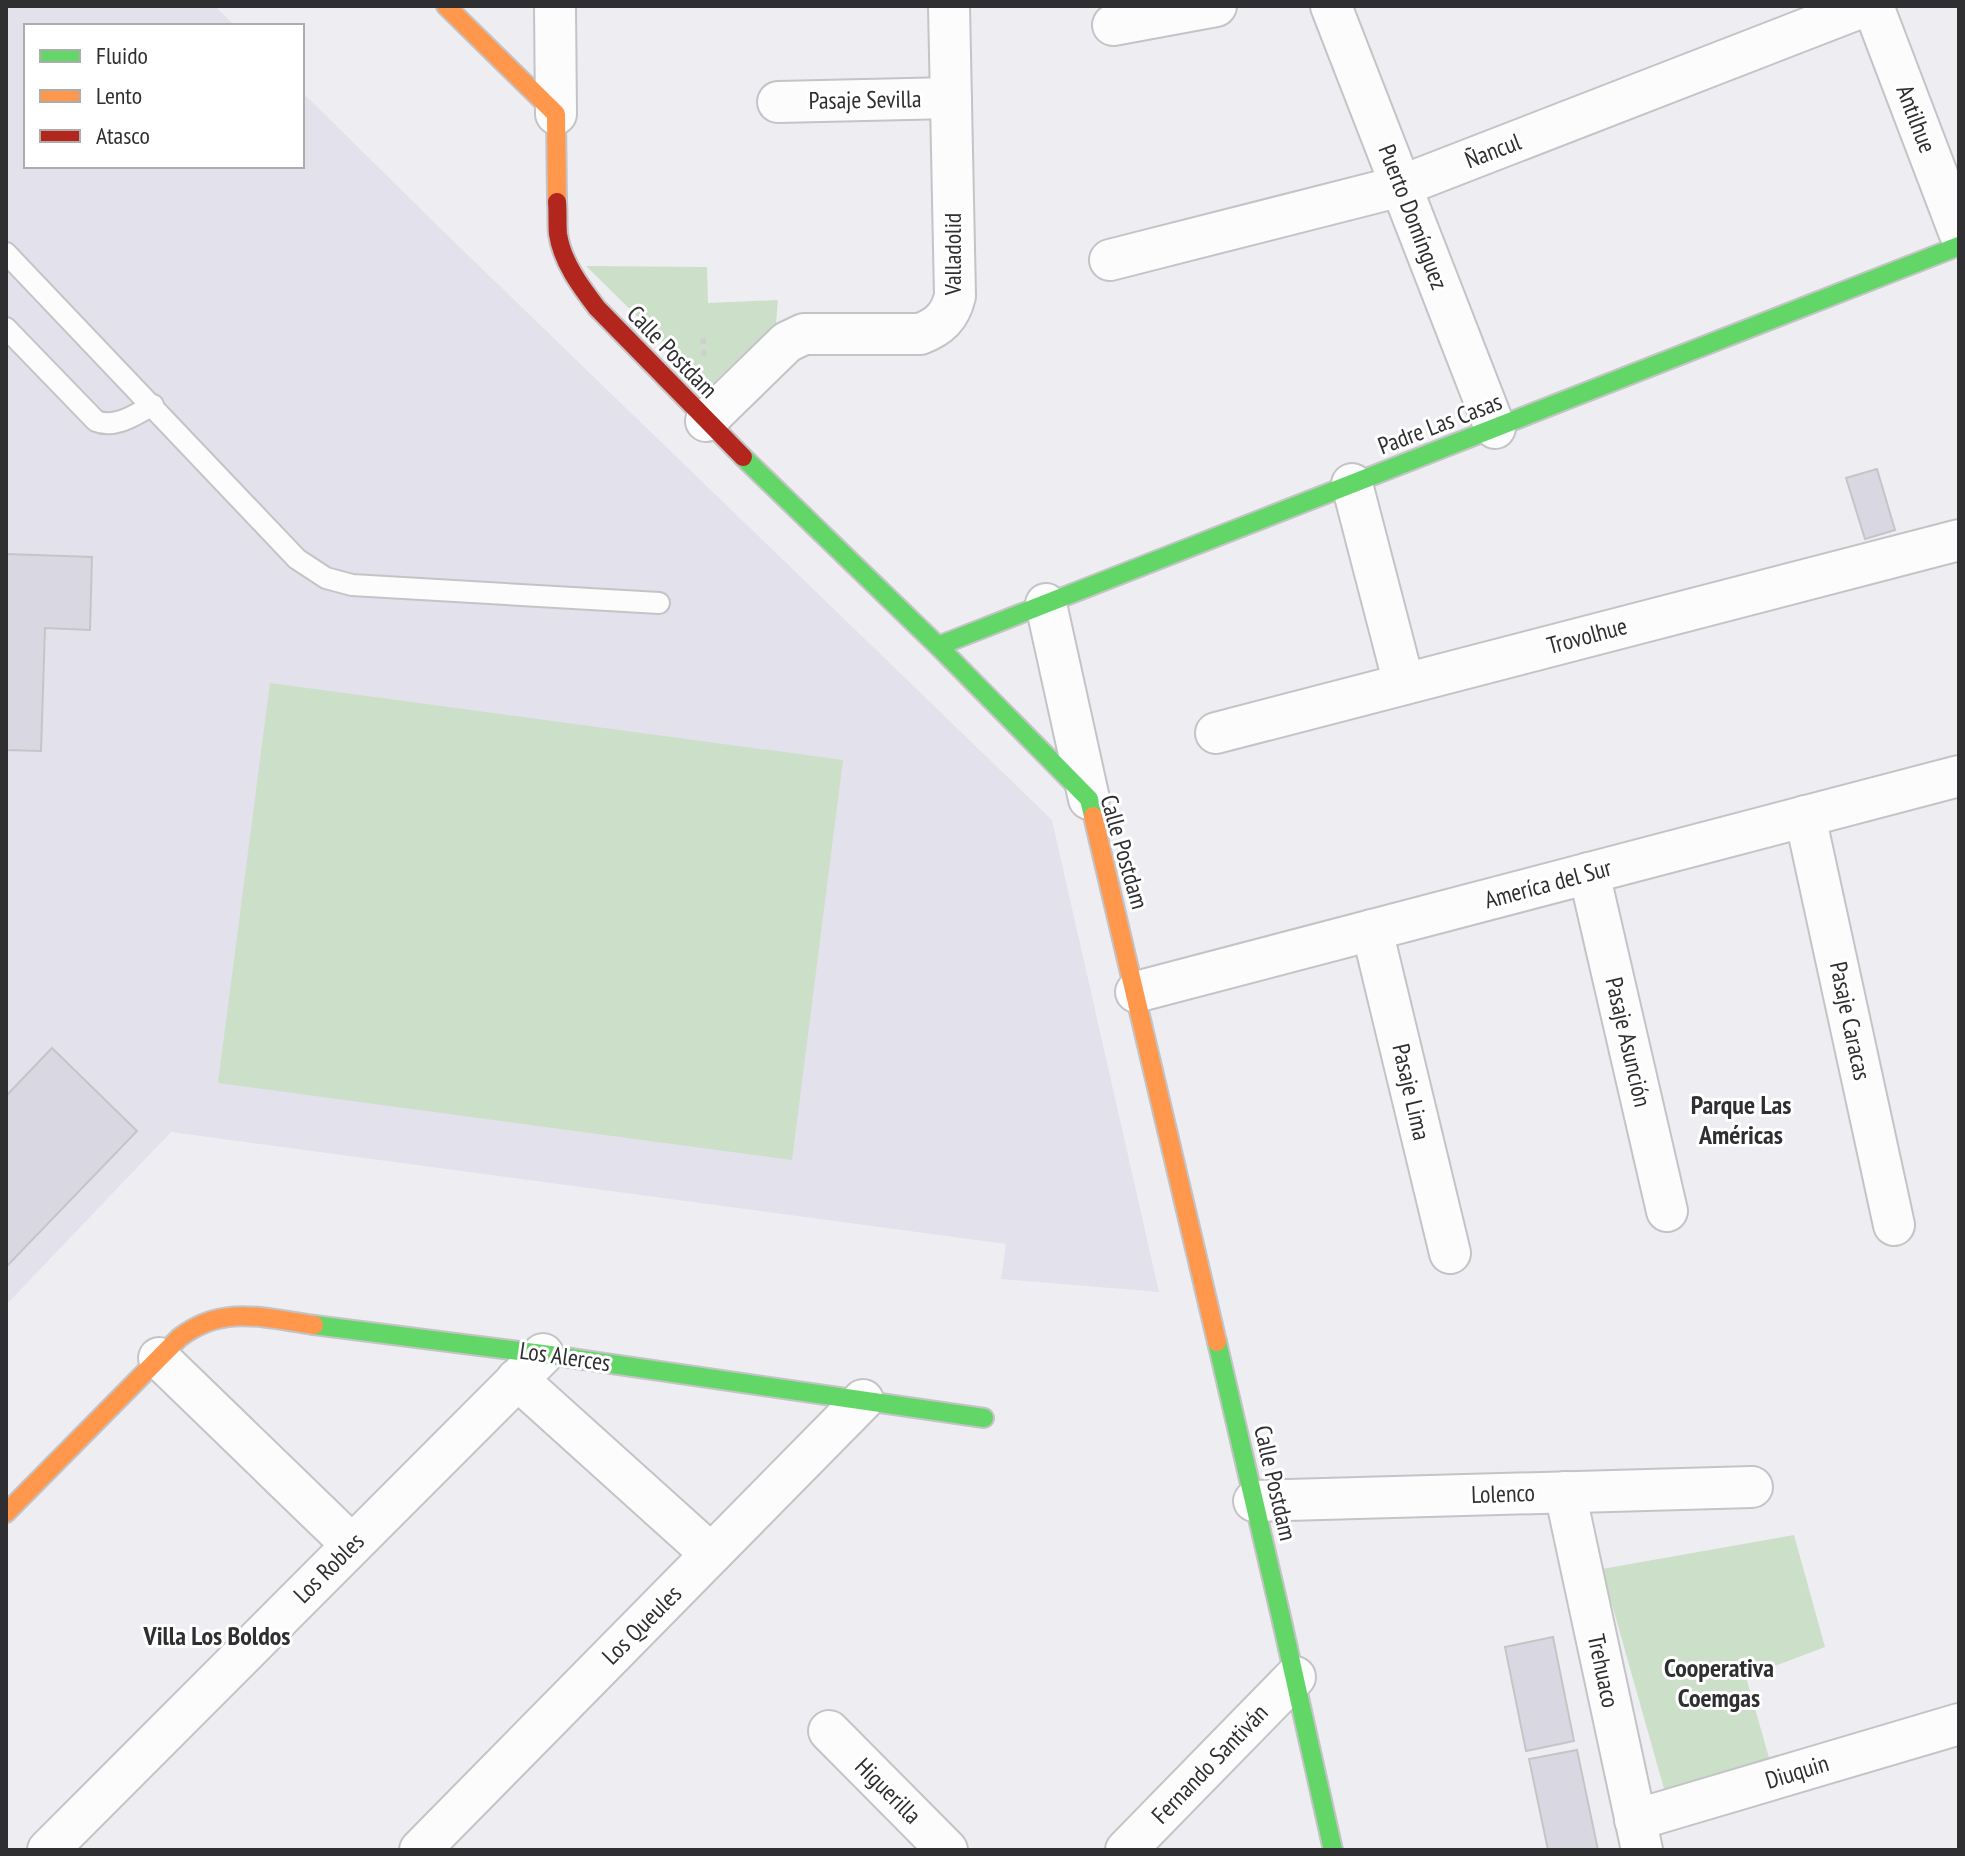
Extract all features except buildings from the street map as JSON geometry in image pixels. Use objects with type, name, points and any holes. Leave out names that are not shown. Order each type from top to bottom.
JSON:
[{"type":"street","points":[[446,6],[556,114]]},
{"type":"street","points":[[555,6],[556,114]]},
{"type":"street","name":"Valladolid","points":[[706,421],[794,338],[813,334],[920,334],[934,328],[953,306],[949,6]]},
{"type":"street","points":[[1113,25],[1216,6]]},
{"type":"street","name":"Puerto Domínguez","points":[[1331,6],[1495,428]]},
{"type":"street","name":"Ñancul","points":[[1110,260],[1401,186],[1865,6]]},
{"type":"street","name":"Antilhue","points":[[1873,6],[1959,232]]},
{"type":"street","name":"Pasaje Sevilla","points":[[778,102],[951,98]]},
{"type":"street","name":"Calle Postdam","points":[[556,114],[558,236],[568,264],[597,308],[706,421],[938,646],[1089,799],[1333,1850]]},
{"type":"street","name":"Padre Las Casas","points":[[938,646],[1959,246]]},
{"type":"street","points":[[1352,484],[1404,684]]},
{"type":"street","name":"Trovolhue","points":[[1216,733],[1959,540]]},
{"type":"street","points":[[1046,604],[1089,799]]},
{"type":"street","name":"Ameríca del Sur","points":[[1136,992],[1959,776]]},
{"type":"street","name":"Pasaje Caracas","points":[[1805,816],[1894,1225]]},
{"type":"street","name":"Pasaje Asunción","points":[[1589,873],[1667,1211]]},
{"type":"street","name":"Pasaje Lima","points":[[1372,930],[1450,1253]]},
{"type":"street","name":"Los Alerces","points":[[6,1513],[192,1327],[222,1316],[238,1315],[530,1366],[863,1400],[984,1418]]},
{"type":"street","points":[[159,1358],[352,1545]]},
{"type":"street","name":"Los Alerces","points":[[530,1366],[711,1554]]},
{"type":"street","name":"Los Robles","points":[[48,1850],[530,1366]]},
{"type":"street","name":"Los Queules","points":[[420,1850],[863,1400]]},
{"type":"street","name":"Lolenco","points":[[1254,1501],[1752,1487]]},
{"type":"street","name":"Trehuaco","points":[[1565,1492],[1638,1835]]},
{"type":"street","name":"Fernando Santiván","points":[[1126,1850],[1295,1677]]},
{"type":"street","name":"Diuquin","points":[[1638,1835],[1959,1724]]},
{"type":"street","name":"Higuerilla","points":[[829,1731],[947,1850]]},
{"type":"lane","points":[[6,253],[297,559],[326,578],[352,585],[659,603]]},
{"type":"lane","points":[[6,328],[96,421],[105,425],[121,422],[153,405]]},
{"type":"shaded area","points":[[6,6],[215,6],[233,24],[24,24],[24,168],[304,168],[304,94],[1052,820],[1159,1292],[1001,1279],[1006,1244],[171,1132],[6,1305]]},
{"type":"green space","points":[[586,266],[707,267],[708,303],[778,300],[776,323],[713,383],[705,383]]},
{"type":"green space","points":[[270,683],[843,760],[792,1160],[218,1083]]},
{"type":"green space","points":[[1794,1535],[1825,1647],[1746,1677],[1772,1768],[1668,1803],[1602,1569]]},
{"type":"traffic: fast","points":[[938,646],[1959,246]]},
{"type":"traffic: fast","points":[[743,457],[938,646],[1089,799],[1093,816]]},
{"type":"traffic: fast","points":[[314,1325],[543,1354],[984,1418]]},
{"type":"traffic: fast","points":[[1217,1342],[1333,1850]]},
{"type":"traffic: slow","points":[[446,6],[556,114],[557,202]]},
{"type":"traffic: slow","points":[[1093,816],[1217,1342]]},
{"type":"traffic: slow","points":[[6,1513],[179,1338],[195,1327],[227,1317],[244,1316],[314,1325]]},
{"type":"traffic: jam","points":[[557,202],[560,244],[585,292],[743,457]]},
{"type":"district","name":"Parque Las Américas","points":[[1741,1120]]},
{"type":"district","name":"Villa Los Boldos","points":[[217,1636]]},
{"type":"district","name":"Cooperativa Coemgas","points":[[1719,1683]]}]
